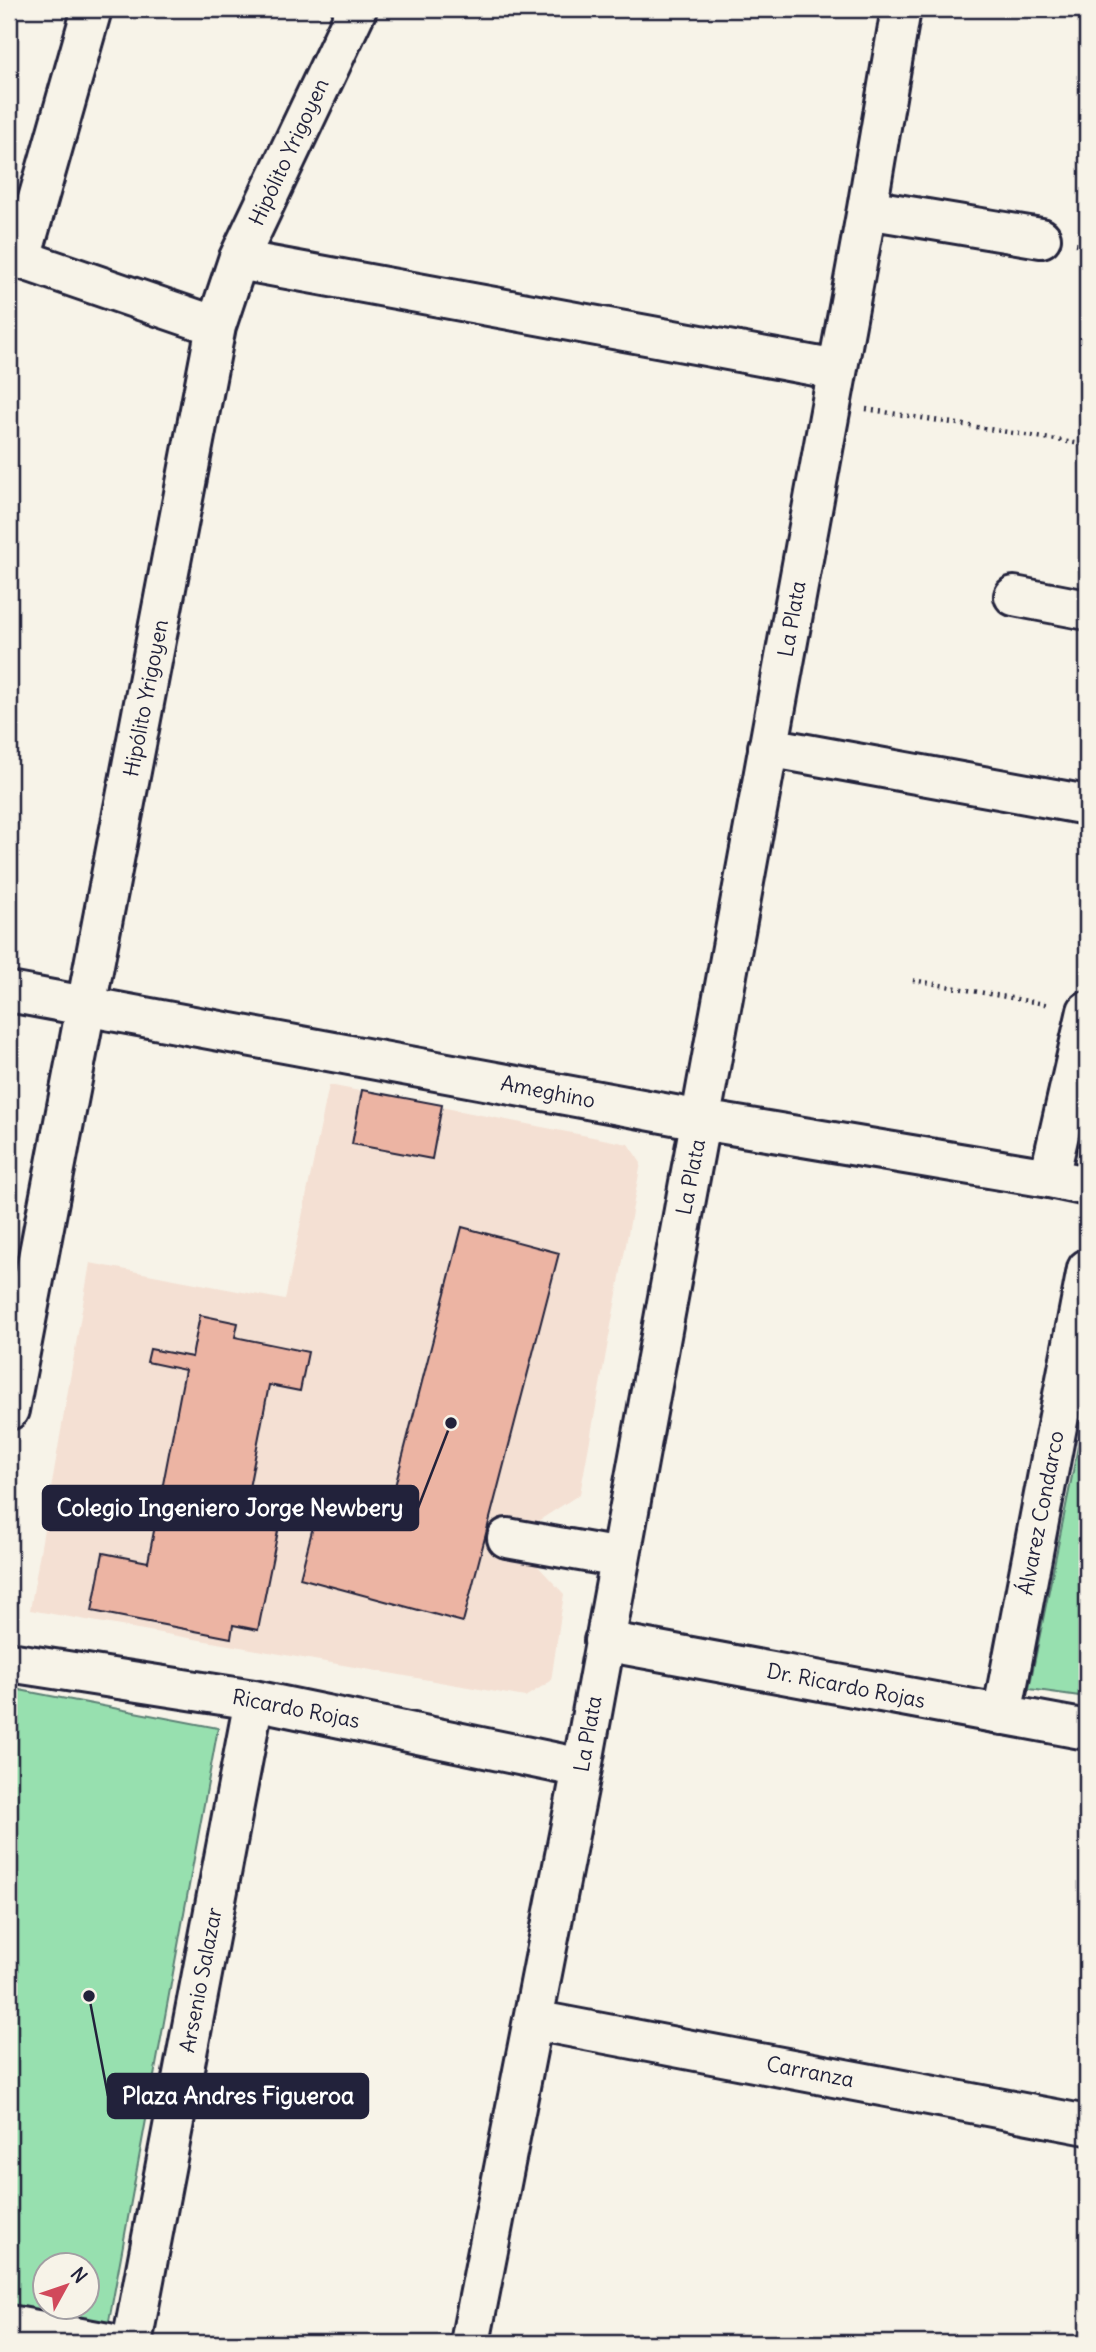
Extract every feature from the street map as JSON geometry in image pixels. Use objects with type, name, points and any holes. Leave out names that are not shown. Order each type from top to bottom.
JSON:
[{"type":"street","points":[[92,9],[15,257],[216,326]]},
{"type":"street","name":"Hipólito Yrigoyen","points":[[9,1410],[216,326],[238,260],[357,9]]},
{"type":"street","name":"La Plata","points":[[470,2343],[582,1768],[867,209],[901,9]]},
{"type":"street","points":[[867,209],[1041,238]]},
{"type":"street","points":[[238,260],[834,386]]},
{"type":"street","points":[[1014,596],[1087,610]]},
{"type":"street","points":[[768,747],[1087,805]]},
{"type":"street","name":"Ameghino","points":[[9,992],[701,1120],[1087,1186]]},
{"type":"street","points":[[1049,1178],[1087,1011]]},
{"type":"street","name":"Álvarez Condarco","points":[[1002,1715],[1087,1269]]},
{"type":"street","points":[[507,1538],[620,1559]]},
{"type":"street","name":"Dr. Ricardo Rojas","points":[[604,1641],[1087,1731]]},
{"type":"street","name":"Ricardo Rojas","points":[[9,1662],[254,1700],[582,1768]]},
{"type":"street","name":"Arsenio Salazar","points":[[132,2343],[254,1700]]},
{"type":"street","name":"Carranza","points":[[533,2020],[1087,2125]]},
{"type":"street","points":[[9,2325],[108,2343]]},
{"type":"path","points":[[834,386],[1087,444]]},
{"type":"path","points":[[913,980],[1087,1011]]},
{"type":"shaded area","points":[[329,1085],[628,1144],[641,1163],[580,1494],[535,1523],[535,1563],[564,1594],[551,1681],[525,1697],[30,1610],[90,1263],[285,1300]]},
{"type":"green space","points":[[1087,1402],[1087,1697],[1029,1689]]},
{"type":"green space","points":[[9,1688],[218,1728],[105,2343],[9,2343]]},
{"type":"building","points":[[362,1090],[442,1105],[432,1159],[352,1144]]},
{"type":"building","points":[[462,1227],[559,1253],[463,1622],[300,1578],[319,1503],[386,1521]]},
{"type":"building","points":[[200,1315],[238,1323],[235,1337],[308,1352],[300,1391],[269,1385],[242,1524],[278,1531],[258,1630],[233,1625],[231,1638],[92,1611],[103,1553],[148,1562],[185,1370],[147,1362],[150,1349],[192,1357]]},
{"type":"place","name":"Colegio Ingeniero Jorge Newbery","points":[[451,1423]]},
{"type":"place","name":"Plaza Andres Figueroa","points":[[89,1996]]}]
